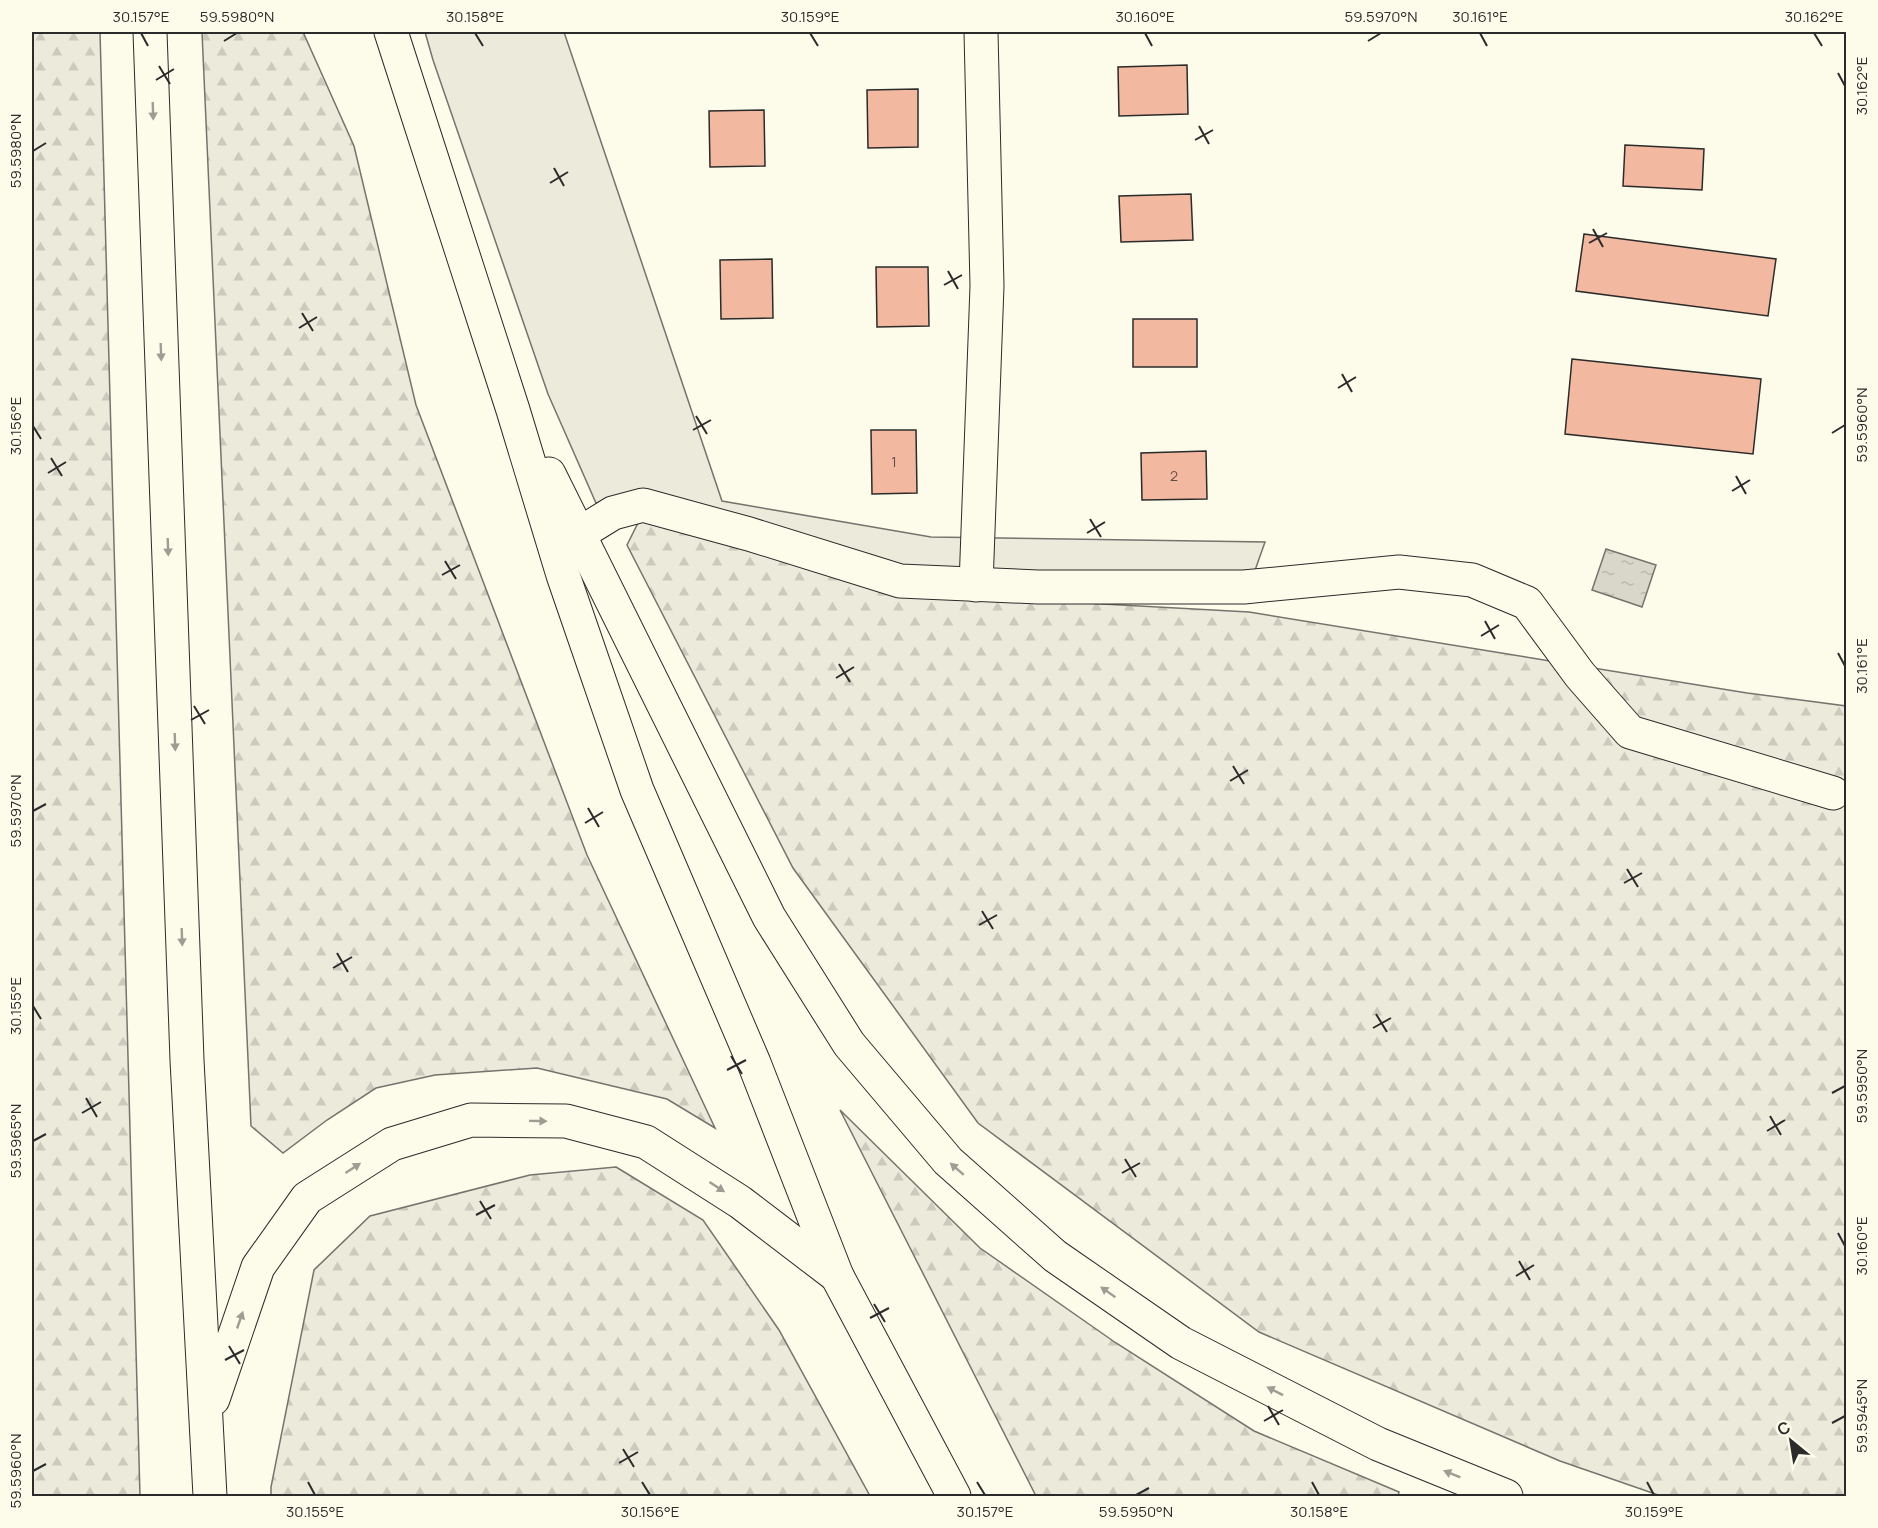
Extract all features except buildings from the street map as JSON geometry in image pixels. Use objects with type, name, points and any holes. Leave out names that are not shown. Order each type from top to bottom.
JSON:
[{"type":"main road","points":[[150,32],[187,1060],[210,1497]]},
{"type":"main road","points":[[391,32],[513,410],[563,575],[637,790],[754,1063],[837,1276],[954,1497]]},
{"type":"main road","points":[[976,585],[987,286],[981,32]]},
{"type":"main road","points":[[513,410],[579,534],[769,917],[849,1044],[948,1161],[1055,1256],[1181,1343],[1378,1444],[1506,1497]]},
{"type":"main road","points":[[579,534],[613,513],[643,505],[749,534],[900,581],[1038,587],[1244,587],[1399,572],[1472,580],[1527,603],[1580,675],[1630,732],[1833,793]]},
{"type":"main road","points":[[207,1414],[258,1267],[307,1198],[392,1144],[471,1120],[566,1121],[646,1142],[740,1202],[837,1276]]},
{"type":"green space","points":[[32,32],[100,32],[140,1496],[32,1496]]},
{"type":"green space","points":[[202,32],[303,32],[354,146],[416,405],[587,855],[715,1128],[667,1099],[537,1068],[435,1075],[376,1088],[327,1120],[283,1153],[251,1126]]},
{"type":"green space","points":[[425,32],[564,32],[722,501],[931,537],[1265,542],[1253,576],[933,575],[619,497],[596,503],[548,394]]},
{"type":"green space","points":[[644,511],[905,593],[1249,612],[1747,693],[1846,706],[1846,1496],[1661,1496],[1560,1461],[1259,1332],[978,1123],[793,868],[627,545]]},
{"type":"green space","points":[[840,1110],[980,1248],[1116,1343],[1254,1431],[1399,1492],[1398,1496],[1036,1496]]},
{"type":"green space","points":[[616,1167],[703,1220],[779,1330],[870,1496],[271,1496],[314,1270],[370,1216],[530,1175]]},
{"type":"water","points":[[1606,549],[1656,565],[1642,607],[1592,590]]}]
